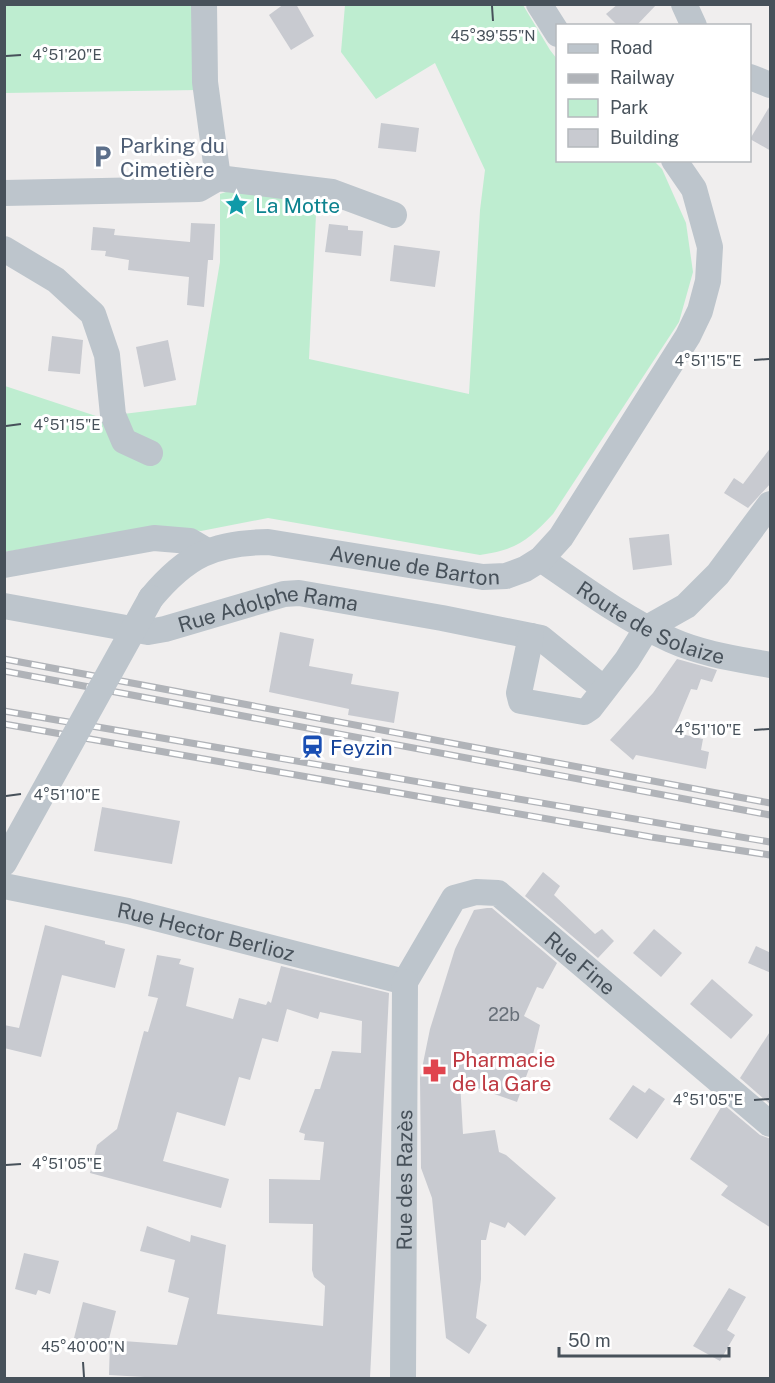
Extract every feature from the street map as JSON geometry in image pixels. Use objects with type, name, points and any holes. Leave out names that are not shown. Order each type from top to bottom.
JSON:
[{"type":"street","points":[[204,4],[204,82],[218,178]]},
{"type":"street","points":[[539,4],[556,31]]},
{"type":"street","points":[[684,4],[693,24]]},
{"type":"street","points":[[751,77],[771,85]]},
{"type":"street","name":"Avenue de Barton","points":[[4,863],[151,598],[171,574],[207,551],[233,543],[268,542],[483,577],[506,576],[541,559],[561,537],[688,336],[700,311],[708,281],[710,247],[694,189],[675,162]]},
{"type":"street","points":[[4,193],[199,189],[218,178],[332,192],[394,215]]},
{"type":"street","points":[[4,249],[56,280],[93,314],[107,355],[113,415],[124,441],[150,453]]},
{"type":"street","points":[[531,636],[519,693],[521,701],[584,712],[590,708],[627,660],[647,628],[686,606],[718,574],[771,504]]},
{"type":"street","points":[[4,565],[154,538],[190,541],[207,551]]},
{"type":"street","name":"Route de Solaize","points":[[541,559],[593,595],[647,628],[679,643],[726,657],[771,665]]},
{"type":"street","name":"Rue Adolphe Rama","points":[[4,606],[148,632],[284,594],[299,593],[542,638],[604,689]]},
{"type":"street","name":"Rue Hector Berlioz","points":[[4,886],[128,911],[405,982]]},
{"type":"street","name":"Rue Fine","points":[[405,982],[454,898],[476,892],[498,893],[771,1124]]},
{"type":"street","name":"Rue des Razès","points":[[403,1378],[405,982]]},
{"type":"green space","points":[[4,5],[197,5],[198,90],[5,93]]},
{"type":"green space","points":[[345,5],[523,5],[556,58],[556,162],[655,162],[662,169],[686,223],[693,272],[679,322],[553,514],[537,531],[513,547],[480,555],[268,518],[201,531],[154,526],[5,552],[5,386],[99,417],[196,405],[220,262],[220,194],[247,185],[317,194],[309,359],[469,394],[480,210],[485,170],[435,63],[376,99],[341,52]]},
{"type":"building","points":[[284,4],[296,4],[314,36],[291,50],[269,15]]},
{"type":"building","points":[[618,4],[657,4],[638,24],[616,24],[606,14]]},
{"type":"building","points":[[771,104],[771,151],[751,140]]},
{"type":"building","points":[[381,123],[419,128],[416,152],[378,148]]},
{"type":"building","points":[[191,223],[215,224],[213,260],[208,260],[204,307],[187,305],[189,277],[128,270],[129,260],[105,256],[106,251],[91,250],[93,227],[115,229],[114,235],[190,242]]},
{"type":"building","points":[[329,224],[348,226],[348,230],[363,231],[361,256],[325,252]]},
{"type":"building","points":[[394,245],[440,251],[435,287],[390,281]]},
{"type":"building","points":[[52,336],[83,340],[80,374],[48,371]]},
{"type":"building","points":[[168,340],[176,380],[144,387],[136,347]]},
{"type":"building","points":[[771,447],[771,483],[748,508],[724,493],[734,478],[743,484]]},
{"type":"building","points":[[669,534],[672,565],[633,570],[629,538]]},
{"type":"building","name":"Feyzin","points":[[280,632],[314,639],[309,666],[353,674],[351,684],[399,692],[394,723],[348,715],[349,709],[269,692]]},
{"type":"building","points":[[677,659],[717,670],[712,682],[701,679],[697,690],[691,689],[673,732],[703,739],[701,750],[709,752],[706,769],[636,755],[633,760],[610,740],[653,693]]},
{"type":"building","points":[[102,807],[180,821],[172,864],[94,851]]},
{"type":"building","points":[[543,872],[560,886],[554,895],[595,934],[602,929],[614,941],[598,958],[525,896]]},
{"type":"building","points":[[492,908],[557,963],[543,989],[537,987],[524,1016],[540,1025],[531,1063],[517,1102],[460,1082],[463,1134],[495,1130],[499,1152],[506,1155],[556,1198],[525,1236],[508,1222],[505,1228],[490,1222],[486,1240],[481,1240],[481,1279],[476,1318],[487,1325],[469,1354],[446,1338],[432,1198],[421,1168],[420,1078],[430,1029],[455,949],[474,910]]},
{"type":"building","points":[[45,925],[105,941],[105,944],[125,949],[115,988],[62,975],[41,1057],[4,1048],[4,1025],[19,1028]]},
{"type":"building","points":[[654,929],[682,953],[661,977],[633,953]]},
{"type":"building","points":[[756,946],[771,953],[771,973],[748,963]]},
{"type":"building","points":[[157,955],[181,959],[179,964],[194,968],[186,1006],[233,1019],[239,998],[266,1005],[268,1001],[271,1003],[281,966],[389,993],[370,1378],[162,1378],[109,1375],[110,1340],[177,1345],[189,1298],[168,1292],[175,1260],[140,1251],[147,1226],[190,1242],[191,1235],[226,1245],[217,1314],[323,1326],[325,1286],[314,1277],[312,1270],[313,1224],[269,1223],[269,1179],[320,1180],[324,1142],[304,1140],[305,1134],[299,1132],[315,1089],[320,1089],[332,1051],[361,1053],[362,1021],[320,1012],[318,1019],[287,1009],[278,1042],[262,1038],[250,1080],[239,1077],[225,1126],[177,1112],[163,1161],[229,1179],[221,1208],[90,1173],[97,1145],[117,1129],[144,1031],[148,1032],[158,998],[148,996]]},
{"type":"building","points":[[712,979],[753,1015],[731,1039],[690,1004]]},
{"type":"building","points":[[771,1030],[771,1105],[740,1078]]},
{"type":"building","points":[[633,1085],[645,1093],[649,1088],[665,1099],[637,1139],[609,1119]]},
{"type":"building","points":[[723,1104],[760,1135],[771,1139],[771,1228],[721,1195],[728,1186],[690,1159]]},
{"type":"building","points":[[24,1253],[59,1261],[50,1294],[38,1290],[36,1295],[15,1289]]},
{"type":"building","points":[[729,1288],[746,1297],[727,1330],[735,1335],[720,1361],[693,1346]]},
{"type":"building","points":[[83,1302],[116,1311],[106,1351],[73,1342]]},
{"type":"railway","points":[[4,659],[770,803]]},
{"type":"railway","points":[[4,671],[770,815]]},
{"type":"railway","points":[[4,711],[770,842]]},
{"type":"railway","points":[[4,724],[651,837],[770,855]]},
{"type":"place","name":"Parking du Cimetière","points":[[102,157]]},
{"type":"place","name":"La Motte","points":[[237,205]]},
{"type":"place","name":"Feyzin","points":[[312,747]]},
{"type":"place","name":"Pharmacie de la Gare","points":[[434,1071]]}]
